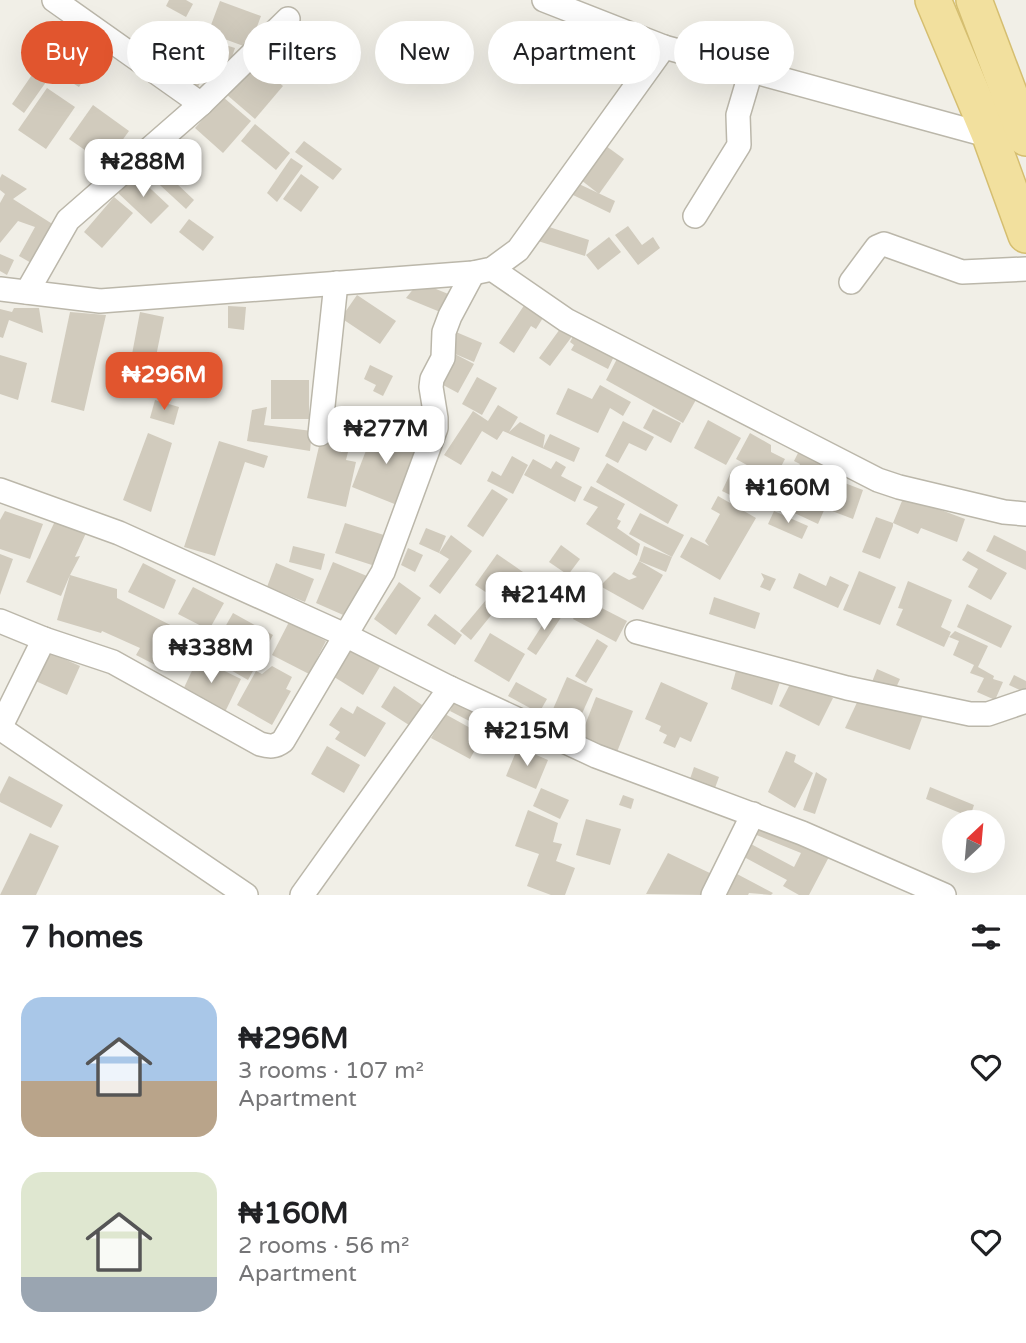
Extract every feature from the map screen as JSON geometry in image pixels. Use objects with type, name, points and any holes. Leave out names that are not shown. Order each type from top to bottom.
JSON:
[{"type":"main road","points":[[933,0],[990,136],[1026,234]]},
{"type":"main road","points":[[974,0],[1026,138]]},
{"type":"street","points":[[54,0],[201,104]]},
{"type":"street","points":[[544,0],[674,50]]},
{"type":"street","points":[[27,292],[68,220],[201,104],[288,19]]},
{"type":"street","points":[[0,289],[100,301],[482,271],[518,250],[664,47]]},
{"type":"street","points":[[794,83],[990,136]]},
{"type":"street","points":[[695,216],[739,145],[738,115],[747,84]]},
{"type":"street","points":[[851,282],[877,247],[884,244],[962,272],[1026,269]]},
{"type":"street","points":[[482,271],[566,320],[878,480],[1004,512],[1026,514]]},
{"type":"street","points":[[0,621],[113,662],[260,744],[271,747],[284,741],[383,572],[436,428],[430,387],[443,358],[444,332],[482,271]]},
{"type":"street","points":[[320,434],[336,284]]},
{"type":"street","points":[[0,490],[119,533],[346,636],[597,756],[802,833],[944,895]]},
{"type":"street","points":[[637,632],[847,688],[970,714],[988,714],[1026,701]]},
{"type":"street","points":[[44,639],[0,728],[246,895]]},
{"type":"street","points":[[302,895],[450,688]]},
{"type":"street","points":[[713,895],[753,814]]},
{"type":"building","points":[[169,0],[186,0],[193,4],[186,17],[166,6]]},
{"type":"building","points":[[220,1],[261,16],[259,21],[243,21],[243,46],[229,41],[229,21],[212,21]]},
{"type":"building","points":[[229,46],[235,48],[229,63]]},
{"type":"building","points":[[243,73],[243,84],[283,86],[255,119],[226,94]]},
{"type":"building","points":[[26,84],[45,84],[24,113],[12,104]]},
{"type":"building","points":[[47,88],[75,107],[46,149],[18,130]]},
{"type":"building","points":[[223,97],[251,121],[223,153],[195,128]]},
{"type":"building","points":[[93,105],[129,131],[105,164],[69,139]]},
{"type":"building","points":[[255,124],[290,153],[276,170],[241,141]]},
{"type":"building","points":[[304,141],[342,169],[333,180],[295,152]]},
{"type":"building","points":[[606,146],[624,159],[599,194],[581,180]]},
{"type":"building","points":[[291,158],[303,166],[277,202],[267,193]]},
{"type":"building","points":[[157,165],[194,200],[186,209],[148,174]]},
{"type":"building","points":[[2,174],[27,189],[13,199],[54,225],[33,264],[19,256],[35,227],[18,221],[0,243],[0,203],[5,194],[0,190]]},
{"type":"building","points":[[135,174],[169,206],[151,224],[117,192]]},
{"type":"building","points":[[301,174],[319,187],[301,212],[283,199]]},
{"type":"building","points":[[579,184],[615,201],[610,213],[573,195]]},
{"type":"building","points":[[114,197],[133,213],[102,248],[84,232]]},
{"type":"building","points":[[189,219],[214,237],[203,251],[179,232]]},
{"type":"building","points":[[543,225],[589,240],[585,256],[538,241]]},
{"type":"building","points":[[628,226],[642,245],[653,237],[660,248],[638,265],[615,235]]},
{"type":"building","points":[[609,237],[621,252],[598,270],[586,255]]},
{"type":"building","points":[[0,254],[14,260],[7,275],[0,271]]},
{"type":"building","points":[[419,282],[458,298],[450,316],[406,298]]},
{"type":"building","points":[[357,295],[396,321],[380,344],[341,318]]},
{"type":"building","points":[[527,301],[546,313],[536,329],[531,326],[514,353],[499,343]]},
{"type":"building","points":[[228,306],[246,307],[244,330],[228,328]]},
{"type":"building","points":[[14,308],[39,308],[43,333],[9,320],[3,338],[0,337],[0,309],[12,312]]},
{"type":"building","points":[[70,312],[106,315],[84,411],[51,402]]},
{"type":"building","points":[[140,312],[164,317],[151,381],[142,380],[139,394],[125,391]]},
{"type":"building","points":[[565,322],[616,352],[608,369],[571,350],[574,345],[570,342],[576,331],[550,366],[539,358]]},
{"type":"building","points":[[456,332],[482,343],[474,362],[453,353],[474,364],[458,393],[432,379]]},
{"type":"building","points":[[0,355],[27,363],[18,400],[0,394]]},
{"type":"building","points":[[619,355],[697,398],[683,423],[606,380]]},
{"type":"building","points":[[370,365],[393,376],[383,396],[373,391],[376,385],[364,379]]},
{"type":"building","points":[[477,377],[497,388],[482,415],[462,404]]},
{"type":"building","points":[[271,380],[309,380],[309,419],[271,419]]},
{"type":"building","points":[[600,385],[631,402],[623,416],[610,408],[598,433],[556,414],[568,388],[592,399]]},
{"type":"building","points":[[155,400],[179,407],[174,425],[150,418]]},
{"type":"building","points":[[498,405],[518,417],[509,432],[520,422],[545,435],[543,448],[550,434],[580,448],[574,462],[503,431],[497,440],[482,431],[461,465],[444,455],[473,411],[488,421]]},
{"type":"building","points":[[267,407],[264,425],[312,431],[310,451],[247,441],[252,410]]},
{"type":"building","points":[[653,409],[681,423],[671,443],[643,428]]},
{"type":"building","points":[[708,420],[741,438],[726,465],[694,448]]},
{"type":"building","points":[[623,421],[654,437],[646,451],[629,443],[618,463],[605,456]]},
{"type":"building","points":[[375,427],[421,444],[397,505],[352,487]]},
{"type":"building","points":[[148,433],[172,443],[151,512],[123,500]]},
{"type":"building","points":[[750,433],[771,445],[771,452],[785,459],[774,480],[736,459]]},
{"type":"building","points":[[219,441],[268,456],[264,468],[245,462],[215,556],[184,547]]},
{"type":"building","points":[[320,442],[349,448],[346,460],[356,462],[346,507],[307,498]]},
{"type":"building","points":[[799,451],[841,472],[829,497],[792,479],[800,464],[794,461]]},
{"type":"building","points":[[512,456],[528,465],[513,494],[487,481],[492,471],[501,476]]},
{"type":"building","points":[[533,459],[551,469],[556,461],[566,467],[561,476],[582,487],[575,502],[524,475]]},
{"type":"building","points":[[607,463],[678,505],[668,524],[596,482]]},
{"type":"building","points":[[731,472],[762,488],[753,506],[722,491]]},
{"type":"building","points":[[842,482],[863,490],[853,519],[832,511]]},
{"type":"building","points":[[591,486],[625,504],[617,519],[621,521],[617,528],[640,544],[637,556],[586,524],[598,507],[583,500]]},
{"type":"building","points":[[778,486],[825,508],[818,524],[771,502]]},
{"type":"building","points":[[492,489],[508,499],[483,537],[467,526]]},
{"type":"building","points":[[718,496],[756,518],[720,580],[680,557],[691,537],[709,546],[705,541],[720,514],[711,509]]},
{"type":"building","points":[[904,496],[965,519],[957,542],[921,528],[918,534],[893,523]]},
{"type":"building","points":[[5,511],[43,524],[30,559],[0,549],[0,520]]},
{"type":"building","points":[[774,511],[808,526],[802,539],[768,524]]},
{"type":"building","points":[[640,513],[684,535],[672,557],[629,534]]},
{"type":"building","points":[[876,517],[893,523],[880,559],[862,552]]},
{"type":"building","points":[[56,519],[86,533],[75,557],[80,556],[61,596],[26,582]]},
{"type":"building","points":[[345,523],[384,535],[375,566],[335,553]]},
{"type":"building","points":[[426,528],[446,536],[439,553],[419,544]]},
{"type":"building","points":[[451,535],[472,551],[440,594],[429,586],[449,559],[439,553]]},
{"type":"building","points":[[994,535],[1026,551],[1026,570],[986,551]]},
{"type":"building","points":[[561,545],[580,559],[568,575],[549,562]]},
{"type":"building","points":[[293,546],[325,554],[321,570],[289,562]]},
{"type":"building","points":[[644,546],[672,557],[666,572],[639,561]]},
{"type":"building","points":[[408,548],[423,555],[415,572],[401,565]]},
{"type":"building","points":[[968,551],[1007,573],[991,600],[968,587],[978,569],[962,560]]},
{"type":"building","points":[[0,554],[13,559],[0,595]]},
{"type":"building","points":[[497,554],[523,572],[502,603],[475,585]]},
{"type":"building","points":[[639,561],[663,575],[643,610],[600,586],[614,572],[629,580],[637,577],[632,574]]},
{"type":"building","points":[[333,562],[367,576],[350,618],[316,603]]},
{"type":"building","points":[[143,563],[176,580],[164,609],[128,592]]},
{"type":"building","points":[[276,563],[314,579],[305,602],[267,587]]},
{"type":"building","points":[[859,571],[896,587],[880,625],[843,610]]},
{"type":"building","points":[[761,573],[776,579],[770,591],[760,587],[764,579]]},
{"type":"building","points":[[799,573],[826,586],[830,576],[849,585],[838,608],[793,588]]},
{"type":"building","points":[[70,575],[117,589],[117,598],[190,635],[184,648],[178,644],[165,670],[136,655],[140,648],[102,631],[101,633],[57,620]]},
{"type":"building","points":[[908,581],[952,600],[941,627],[951,632],[944,647],[896,625],[903,609],[898,608]]},
{"type":"building","points":[[399,582],[421,598],[396,635],[374,619]]},
{"type":"building","points":[[193,587],[224,603],[209,630],[178,614]]},
{"type":"building","points":[[714,597],[760,613],[755,629],[709,614]]},
{"type":"building","points":[[584,599],[627,621],[616,642],[573,619]]},
{"type":"building","points":[[486,600],[497,608],[471,640],[460,631]]},
{"type":"building","points":[[967,604],[1012,626],[1001,648],[957,627]]},
{"type":"building","points":[[552,610],[562,616],[536,655],[527,649]]},
{"type":"building","points":[[233,613],[273,635],[248,680],[208,657]]},
{"type":"building","points":[[435,614],[462,635],[455,645],[427,625]]},
{"type":"building","points":[[289,622],[326,641],[309,674],[272,655]]},
{"type":"building","points":[[955,631],[988,646],[978,667],[994,676],[993,679],[1003,682],[995,700],[977,692],[984,678],[970,673],[974,665],[953,655],[959,641],[949,637]]},
{"type":"building","points":[[490,633],[525,654],[509,682],[474,661]]},
{"type":"building","points":[[597,639],[608,646],[586,683],[575,676]]},
{"type":"building","points":[[349,645],[381,665],[363,695],[331,675]]},
{"type":"building","points":[[44,650],[80,666],[67,695],[31,679]]},
{"type":"building","points":[[198,658],[241,679],[225,712],[182,692]]},
{"type":"building","points":[[272,666],[292,677],[286,689],[291,691],[272,725],[237,705],[256,671],[262,674]]},
{"type":"building","points":[[737,667],[780,682],[772,705],[731,689]]},
{"type":"building","points":[[877,669],[900,679],[894,692],[872,682]]},
{"type":"building","points":[[1014,675],[1026,681],[1026,693],[1009,685]]},
{"type":"building","points":[[567,677],[593,689],[576,727],[550,716]]},
{"type":"building","points":[[793,678],[833,698],[819,726],[779,706]]},
{"type":"building","points":[[516,682],[547,699],[539,713],[508,696]]},
{"type":"building","points":[[661,682],[708,703],[691,742],[680,737],[675,748],[663,743],[667,735],[659,731],[661,726],[645,719]]},
{"type":"building","points":[[394,686],[425,707],[412,727],[381,707]]},
{"type":"building","points":[[860,696],[923,715],[910,750],[845,728]]},
{"type":"building","points":[[596,697],[633,711],[617,752],[580,738]]},
{"type":"building","points":[[456,699],[489,717],[483,728],[450,711]]},
{"type":"building","points":[[357,706],[386,723],[365,757],[335,739],[340,732],[329,725],[341,707],[353,714]]},
{"type":"building","points":[[445,714],[483,735],[470,759],[431,738]]},
{"type":"building","points":[[327,746],[360,765],[344,793],[311,774]]},
{"type":"building","points":[[518,747],[548,760],[536,789],[506,776]]},
{"type":"building","points":[[786,751],[796,755],[794,762],[813,773],[795,808],[768,792]]},
{"type":"building","points":[[694,767],[719,777],[715,788],[690,779]]},
{"type":"building","points":[[816,772],[827,779],[815,814],[803,810]]},
{"type":"building","points":[[9,776],[63,805],[51,828],[0,802],[0,794]]},
{"type":"building","points":[[930,787],[974,805],[972,810],[953,810],[926,799]]},
{"type":"building","points":[[541,788],[569,800],[560,819],[533,806]]},
{"type":"building","points":[[623,795],[634,799],[631,809],[619,805]]},
{"type":"building","points":[[528,810],[558,823],[553,842],[562,844],[556,861],[575,868],[565,895],[551,895],[527,886],[539,854],[515,846]]},
{"type":"building","points":[[586,819],[621,829],[610,865],[576,855]]},
{"type":"building","points":[[759,822],[831,853],[809,895],[799,895],[783,886],[787,880],[744,857],[751,844],[794,867],[801,853],[754,834]]},
{"type":"building","points":[[30,833],[59,846],[36,895],[0,895]]},
{"type":"building","points":[[668,853],[714,875],[704,895],[646,894]]},
{"type":"building","points":[[737,874],[773,893],[726,895]]}]
